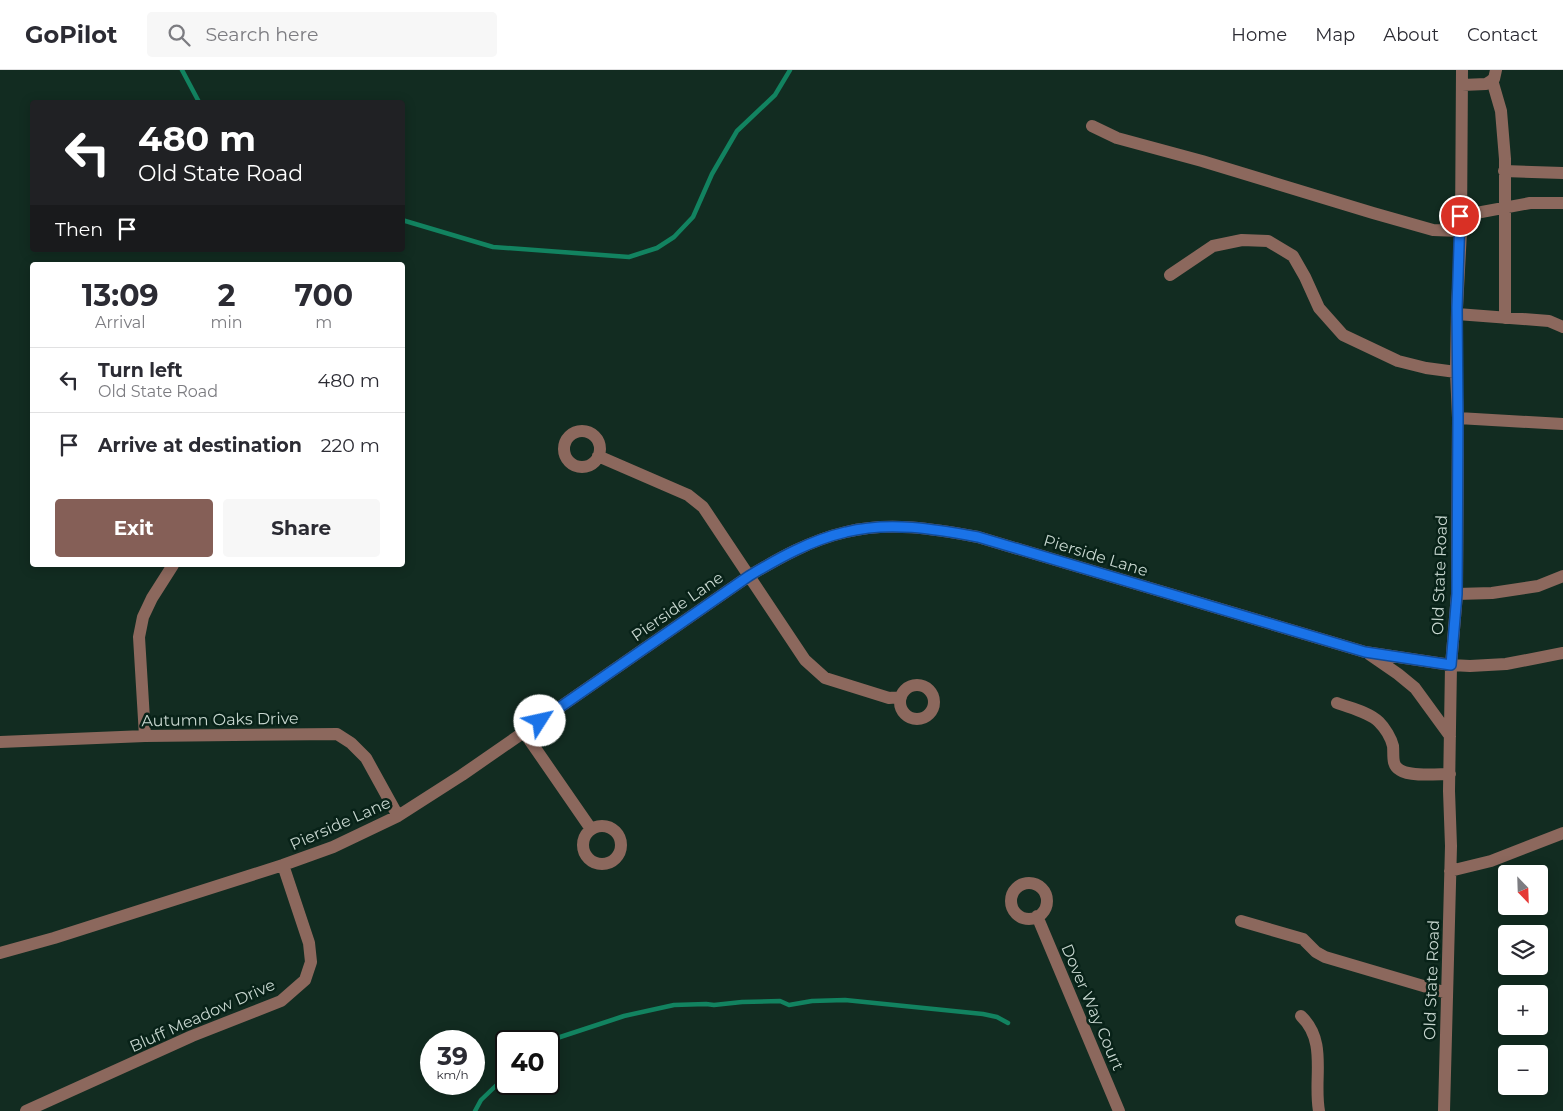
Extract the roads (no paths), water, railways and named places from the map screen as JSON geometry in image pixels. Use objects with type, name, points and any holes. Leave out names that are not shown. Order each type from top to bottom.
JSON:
[{"type":"street","name":"Old State Road","points":[[1444,1111],[1450,871],[1451,665],[1457,594],[1458,418],[1456,372],[1461,231],[1462,70]]},
{"type":"street","points":[[1462,85],[1486,84],[1494,75]]},
{"type":"street","points":[[1494,75],[1501,111],[1505,159],[1504,318]]},
{"type":"street","points":[[1092,126],[1117,138],[1202,161],[1373,213],[1433,230],[1461,231]]},
{"type":"street","points":[[1504,171],[1563,174]]},
{"type":"street","points":[[1460,216],[1530,204],[1563,203]]},
{"type":"street","points":[[1170,275],[1213,246],[1242,240],[1268,241],[1293,256],[1305,276],[1319,308],[1343,335],[1398,361],[1426,368],[1456,372]]},
{"type":"street","points":[[1457,314],[1548,321],[1563,326]]},
{"type":"street","points":[[1458,418],[1563,424]]},
{"type":"street","points":[[598,456],[688,495],[703,507],[805,660],[825,678],[889,698],[901,698]]},
{"type":"street","name":"Pierside Lane","points":[[0,953],[54,938],[283,865],[333,847],[398,816],[462,775],[749,576],[782,557],[814,542],[847,531],[887,527],[929,528],[978,537],[1365,652],[1451,665],[1479,666],[1506,664],[1563,653]]},
{"type":"street","points":[[145,736],[138,637],[143,617],[152,598],[172,567]]},
{"type":"street","points":[[1457,594],[1492,593],[1538,586],[1563,576]]},
{"type":"street","points":[[1365,652],[1398,674],[1414,688],[1450,736]]},
{"type":"street","points":[[1337,703],[1363,713],[1379,722],[1387,732],[1392,745],[1394,762],[1398,769],[1404,773],[1450,774]]},
{"type":"street","points":[[524,732],[591,829]]},
{"type":"street","name":"Autumn Oaks Drive","points":[[0,742],[145,736],[337,734],[351,742],[366,758],[398,816]]},
{"type":"street","points":[[1450,871],[1491,860],[1563,833]]},
{"type":"street","name":"Bluff Meadow Drive","points":[[26,1111],[192,1036],[281,1001],[305,980],[311,962],[309,943],[283,865]]},
{"type":"street","name":"Dover Way Court","points":[[1037,916],[1118,1111]]},
{"type":"street","points":[[1241,922],[1302,939],[1316,952],[1331,959],[1447,993]]},
{"type":"street","points":[[1300,1016],[1310,1026],[1317,1040],[1319,1111]]},
{"type":"waterway","points":[[182,70],[198,100]]},
{"type":"waterway","points":[[405,221],[493,247],[629,257],[657,248],[674,237],[693,217],[712,174],[737,131],[775,95],[790,70]]},
{"type":"waterway","points":[[560,1037],[624,1016],[674,1005],[714,1005],[742,1002],[780,1001],[789,1005],[812,1001],[845,1000],[983,1014],[997,1017],[1008,1023]]},
{"type":"waterway","points":[[475,1111],[481,1100],[495,1087]]}]
